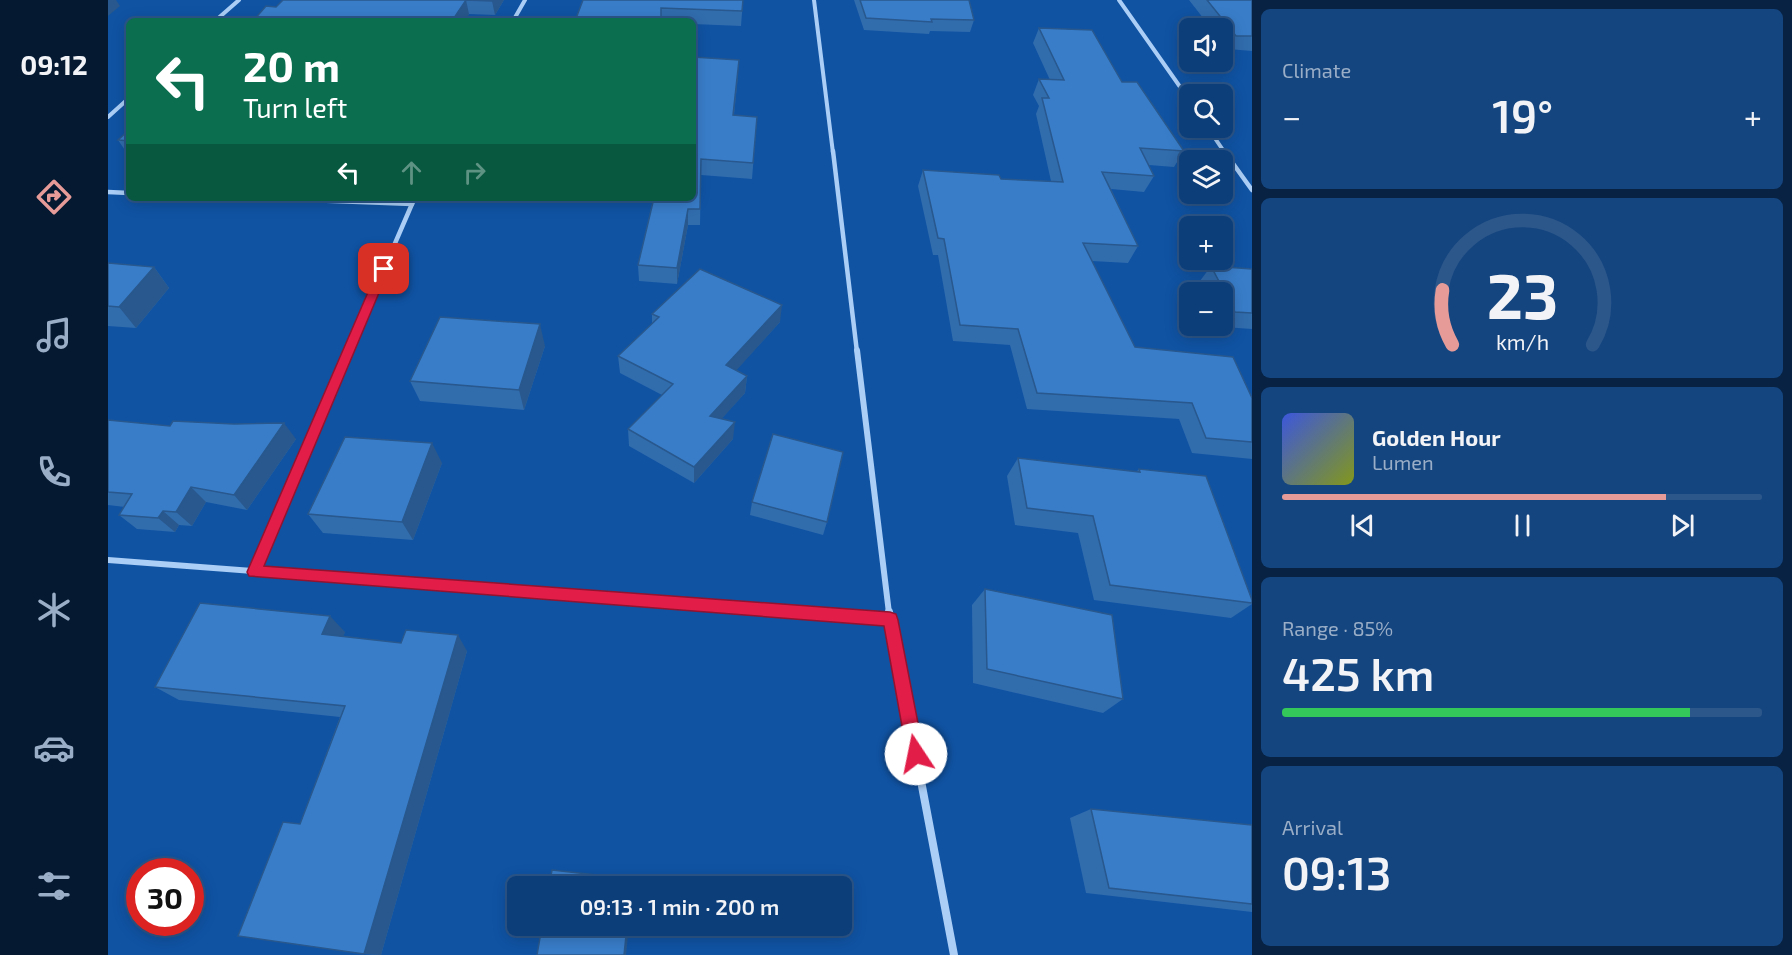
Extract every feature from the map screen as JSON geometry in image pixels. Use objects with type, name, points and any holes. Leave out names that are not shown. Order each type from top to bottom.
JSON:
[{"type":"street","points":[[218,18],[238,0]]},
{"type":"street","points":[[515,18],[525,0]]},
{"type":"street","points":[[814,0],[890,620],[954,955]]},
{"type":"street","points":[[1119,0],[1179,85]]},
{"type":"street","points":[[108,117],[126,101]]},
{"type":"street","points":[[1215,138],[1252,190]]},
{"type":"street","points":[[108,192],[126,193]]},
{"type":"street","points":[[333,201],[412,204]]},
{"type":"street","points":[[254,572],[414,201]]},
{"type":"street","points":[[108,560],[890,620]]},
{"type":"building","points":[[283,0],[466,0],[454,18],[256,18],[266,6],[276,7]]},
{"type":"building","points":[[583,0],[743,0],[742,11],[661,8],[661,18],[576,18]]},
{"type":"building","points":[[860,0],[969,0],[974,20],[931,19],[932,22],[866,18]]},
{"type":"building","points":[[1207,0],[1252,0],[1252,36],[1236,36],[1233,32],[1233,18],[1222,18]]},
{"type":"building","points":[[1039,28],[1092,30],[1122,82],[1137,82],[1183,150],[1140,148],[1154,176],[1102,172],[1138,246],[1083,243],[1135,347],[1233,357],[1252,398],[1252,442],[1206,438],[1192,403],[1037,393],[1018,329],[960,325],[944,239],[938,238],[923,170],[999,175],[1001,179],[1063,182],[1042,98],[1049,98],[1039,79],[1064,80]]},
{"type":"building","points":[[696,57],[739,60],[733,115],[757,117],[753,163],[701,159],[700,209],[688,209],[677,268],[638,265],[653,201],[696,201]]},
{"type":"building","points":[[126,133],[126,141],[118,140]]},
{"type":"building","points":[[108,263],[154,267],[119,307],[108,306]]},
{"type":"building","points":[[1233,268],[1252,269],[1252,313],[1235,312],[1233,282],[1219,282],[1213,270],[1233,270]]},
{"type":"building","points":[[700,269],[782,305],[726,365],[747,376],[710,416],[735,422],[694,467],[628,429],[673,384],[618,356],[659,317],[652,314]]},
{"type":"building","points":[[440,317],[540,324],[519,390],[410,381]]},
{"type":"building","points":[[108,420],[170,426],[173,421],[234,424],[284,423],[234,495],[191,487],[176,512],[163,511],[158,518],[119,515],[132,494],[108,492]]},
{"type":"building","points":[[773,434],[843,452],[827,522],[752,502]]},
{"type":"building","points":[[345,437],[432,443],[402,522],[308,514]]},
{"type":"building","points":[[1018,458],[1140,472],[1139,469],[1206,476],[1252,603],[1110,585],[1093,516],[1027,508]]},
{"type":"building","points":[[985,589],[1112,615],[1123,699],[987,669]]},
{"type":"building","points":[[200,603],[330,616],[322,634],[401,643],[406,630],[458,635],[364,954],[238,936],[283,822],[300,824],[345,706],[155,687]]},
{"type":"building","points":[[1091,809],[1252,825],[1252,904],[1109,888]]},
{"type":"building","points":[[552,870],[605,876],[551,876]]},
{"type":"building","points":[[540,936],[626,936],[624,955],[537,955]]},
{"type":"route","points":[[384,269],[254,572],[890,620],[916,754]]}]
